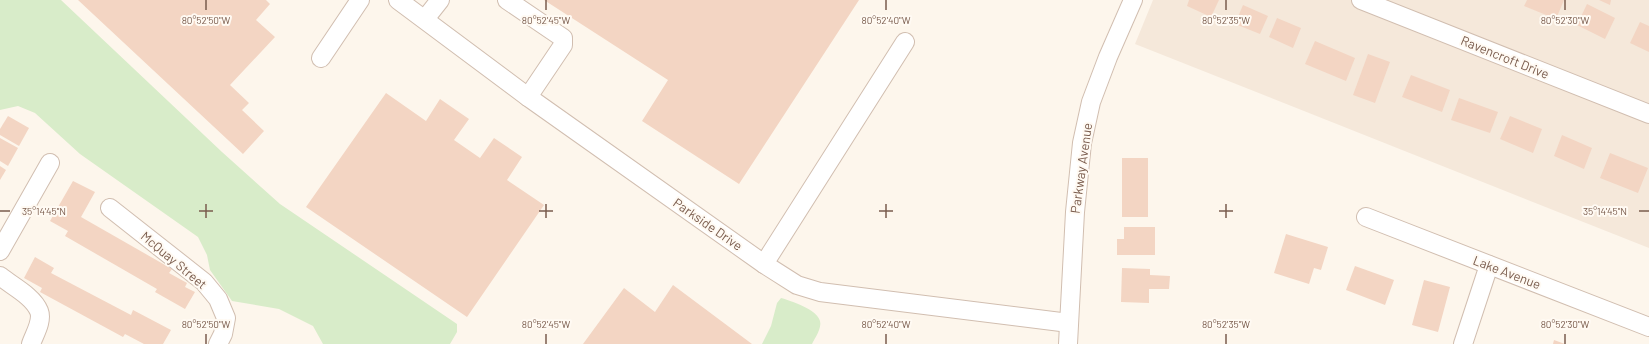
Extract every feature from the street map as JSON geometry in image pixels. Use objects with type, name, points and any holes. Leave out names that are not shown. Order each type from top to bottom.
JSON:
[{"type":"street","points":[[321,58],[360,0]]},
{"type":"street","name":"Parkside Drive","points":[[398,0],[528,97],[764,264],[797,285],[820,292],[1069,324]]},
{"type":"street","points":[[425,19],[440,0]]},
{"type":"street","points":[[507,0],[563,38],[563,45],[528,97]]},
{"type":"street","name":"Parkway Avenue","points":[[1068,344],[1074,212],[1082,143],[1091,102],[1108,57],[1133,0]]},
{"type":"street","name":"Ravencroft Drive","points":[[1361,0],[1649,114]]},
{"type":"street","points":[[764,264],[905,42]]},
{"type":"street","points":[[0,251],[50,163]]},
{"type":"street","name":"McQuay Street","points":[[110,208],[204,282],[218,299],[226,318],[224,334],[218,344]]},
{"type":"street","name":"Lake Avenue","points":[[1366,217],[1649,327]]},
{"type":"street","points":[[1463,344],[1489,265]]},
{"type":"street","points":[[0,276],[30,299],[39,312],[38,325],[31,344]]},
{"type":"shaded area","points":[[1153,0],[1649,0],[1649,248],[1135,44]]},
{"type":"green space","points":[[0,0],[61,0],[222,152],[280,204],[457,324],[457,332],[450,344],[323,344],[313,326],[279,309],[232,301],[210,270],[207,255],[198,237],[80,154],[35,113],[18,106],[0,110]]},
{"type":"green space","points":[[781,298],[809,309],[818,317],[820,327],[812,344],[762,344],[771,326],[777,303]]},
{"type":"building","points":[[78,0],[266,0],[270,4],[256,20],[275,37],[230,85],[249,103],[242,110],[264,131],[243,154]]},
{"type":"building","points":[[544,0],[859,0],[739,184],[642,121],[668,80]]},
{"type":"building","points":[[1189,0],[1219,0],[1211,17],[1187,6]]},
{"type":"building","points":[[1527,0],[1564,0],[1556,19],[1524,6]]},
{"type":"building","points":[[1599,0],[1611,0],[1610,5]]},
{"type":"building","points":[[1587,4],[1615,18],[1605,39],[1577,25]]},
{"type":"building","points":[[1243,5],[1268,16],[1260,34],[1235,24]]},
{"type":"building","points":[[1277,18],[1301,28],[1293,48],[1269,37]]},
{"type":"building","points":[[1640,22],[1649,26],[1649,52],[1630,43]]},
{"type":"building","points":[[1315,41],[1355,58],[1346,81],[1305,64]]},
{"type":"building","points":[[1368,54],[1390,62],[1375,103],[1353,95]]},
{"type":"building","points":[[1411,75],[1450,90],[1442,112],[1402,97]]},
{"type":"building","points":[[386,93],[426,121],[440,99],[469,119],[454,140],[480,158],[494,138],[522,157],[507,180],[544,205],[467,317],[306,207]]},
{"type":"building","points":[[1459,98],[1498,112],[1490,133],[1451,120]]},
{"type":"building","points":[[8,116],[29,128],[19,146],[0,135],[0,129]]},
{"type":"building","points":[[1510,116],[1542,129],[1533,153],[1500,139]]},
{"type":"building","points":[[1562,135],[1592,148],[1584,169],[1554,156]]},
{"type":"building","points":[[0,138],[18,148],[8,166],[0,161]]},
{"type":"building","points":[[1610,153],[1648,168],[1638,193],[1600,178]]},
{"type":"building","points":[[1122,158],[1148,158],[1148,217],[1122,217]]},
{"type":"building","points":[[0,166],[6,170],[0,180]]},
{"type":"building","points":[[73,181],[95,192],[81,217],[172,269],[169,273],[187,283],[185,287],[195,292],[185,309],[155,292],[157,289],[65,236],[68,231],[50,221]]},
{"type":"building","points":[[1124,227],[1155,227],[1155,255],[1117,255],[1117,239],[1124,239]]},
{"type":"building","points":[[1286,234],[1328,247],[1321,270],[1314,268],[1309,284],[1274,273]]},
{"type":"building","points":[[35,257],[54,268],[51,273],[131,315],[133,310],[171,330],[163,344],[144,344],[125,334],[123,337],[40,292],[42,288],[24,278]]},
{"type":"building","points":[[1355,266],[1394,280],[1385,305],[1346,290]]},
{"type":"building","points":[[1122,268],[1150,269],[1150,275],[1170,276],[1169,289],[1149,289],[1149,303],[1121,302]]},
{"type":"building","points":[[1424,280],[1450,287],[1438,332],[1412,325]]},
{"type":"building","points":[[673,285],[752,344],[583,344],[624,288],[655,312]]},
{"type":"building","points":[[1554,340],[1565,344],[1553,344]]}]
